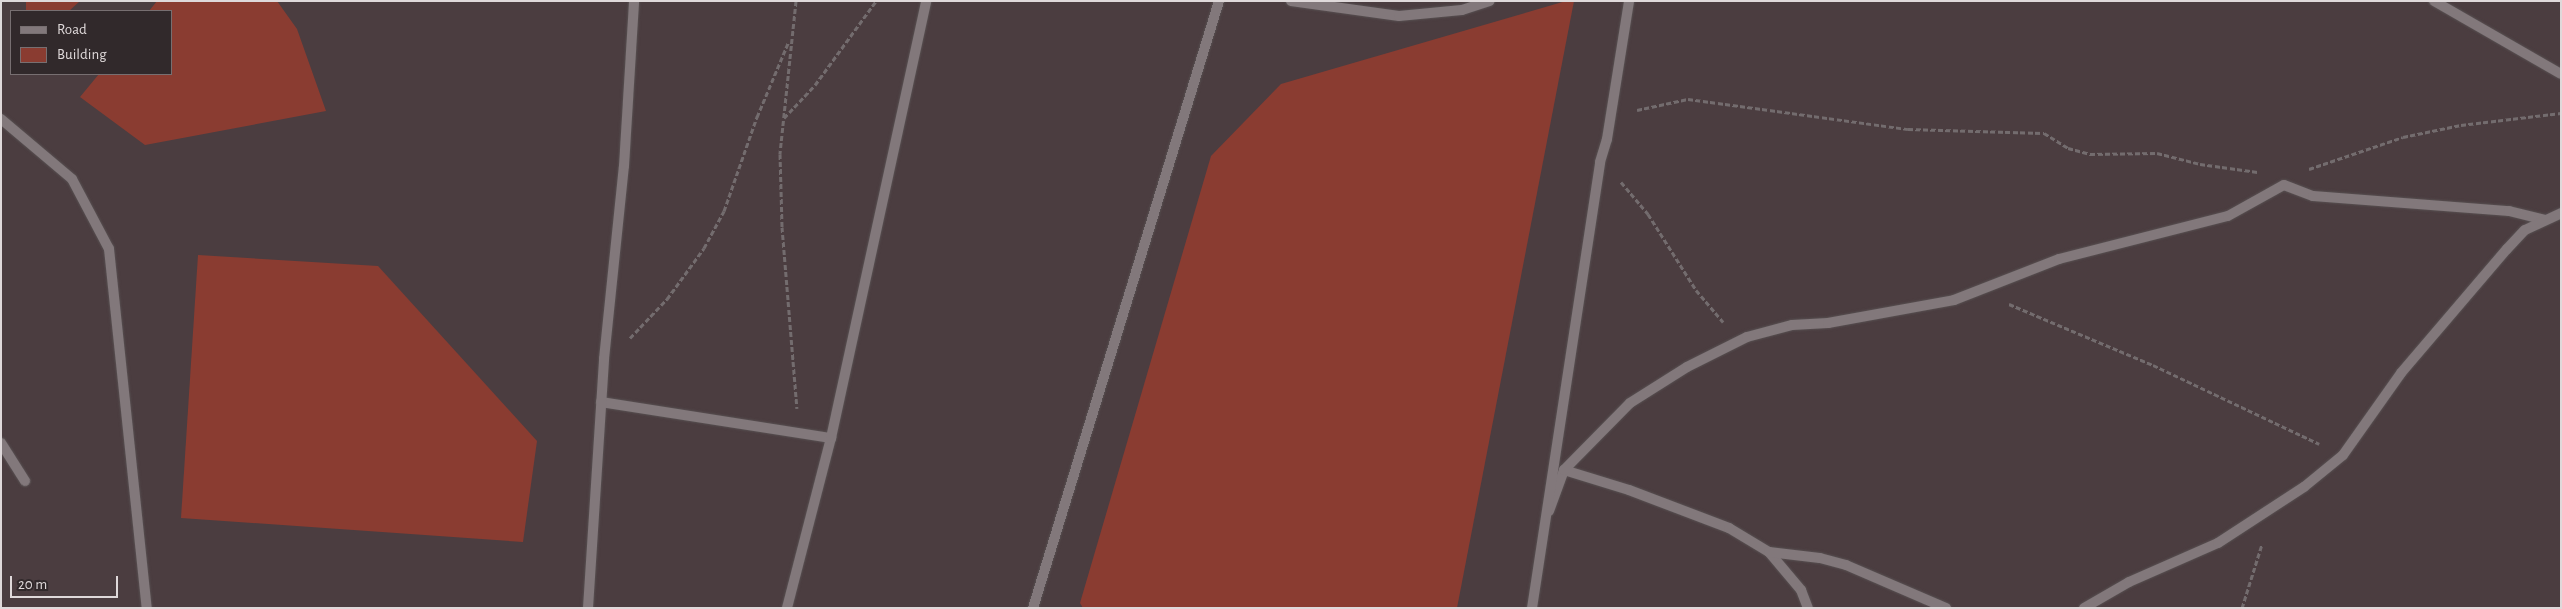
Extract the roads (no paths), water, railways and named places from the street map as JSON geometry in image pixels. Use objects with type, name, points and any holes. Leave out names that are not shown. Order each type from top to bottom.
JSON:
[{"type":"street","points":[[588,608],[604,359],[624,166],[634,1]]},
{"type":"street","points":[[786,608],[831,438],[926,1]]},
{"type":"street","points":[[1033,608],[1219,1]]},
{"type":"street","points":[[1291,1],[1399,16],[1462,10],[1490,1]]},
{"type":"street","points":[[1532,608],[1601,164],[1607,139],[1629,1]]},
{"type":"street","points":[[2434,1],[2561,74]]},
{"type":"street","points":[[1,119],[72,180],[109,249],[147,608]]},
{"type":"street","points":[[1547,516],[1564,470],[1601,430],[1650,388],[1742,339],[1792,325],[1828,323],[1954,300],[2059,259],[2228,216],[2282,183],[2313,196],[2509,211],[2545,220]]},
{"type":"street","points":[[2084,608],[2129,582],[2218,543],[2276,506],[2343,454],[2401,373],[2483,276],[2526,230],[2561,213]]},
{"type":"street","points":[[601,402],[831,438]]},
{"type":"street","points":[[1,444],[25,481]]},
{"type":"street","points":[[1564,470],[1629,490],[1729,528],[1769,552],[1801,590],[1808,608]]},
{"type":"street","points":[[1769,552],[1820,558],[1846,565],[1946,608]]}]
